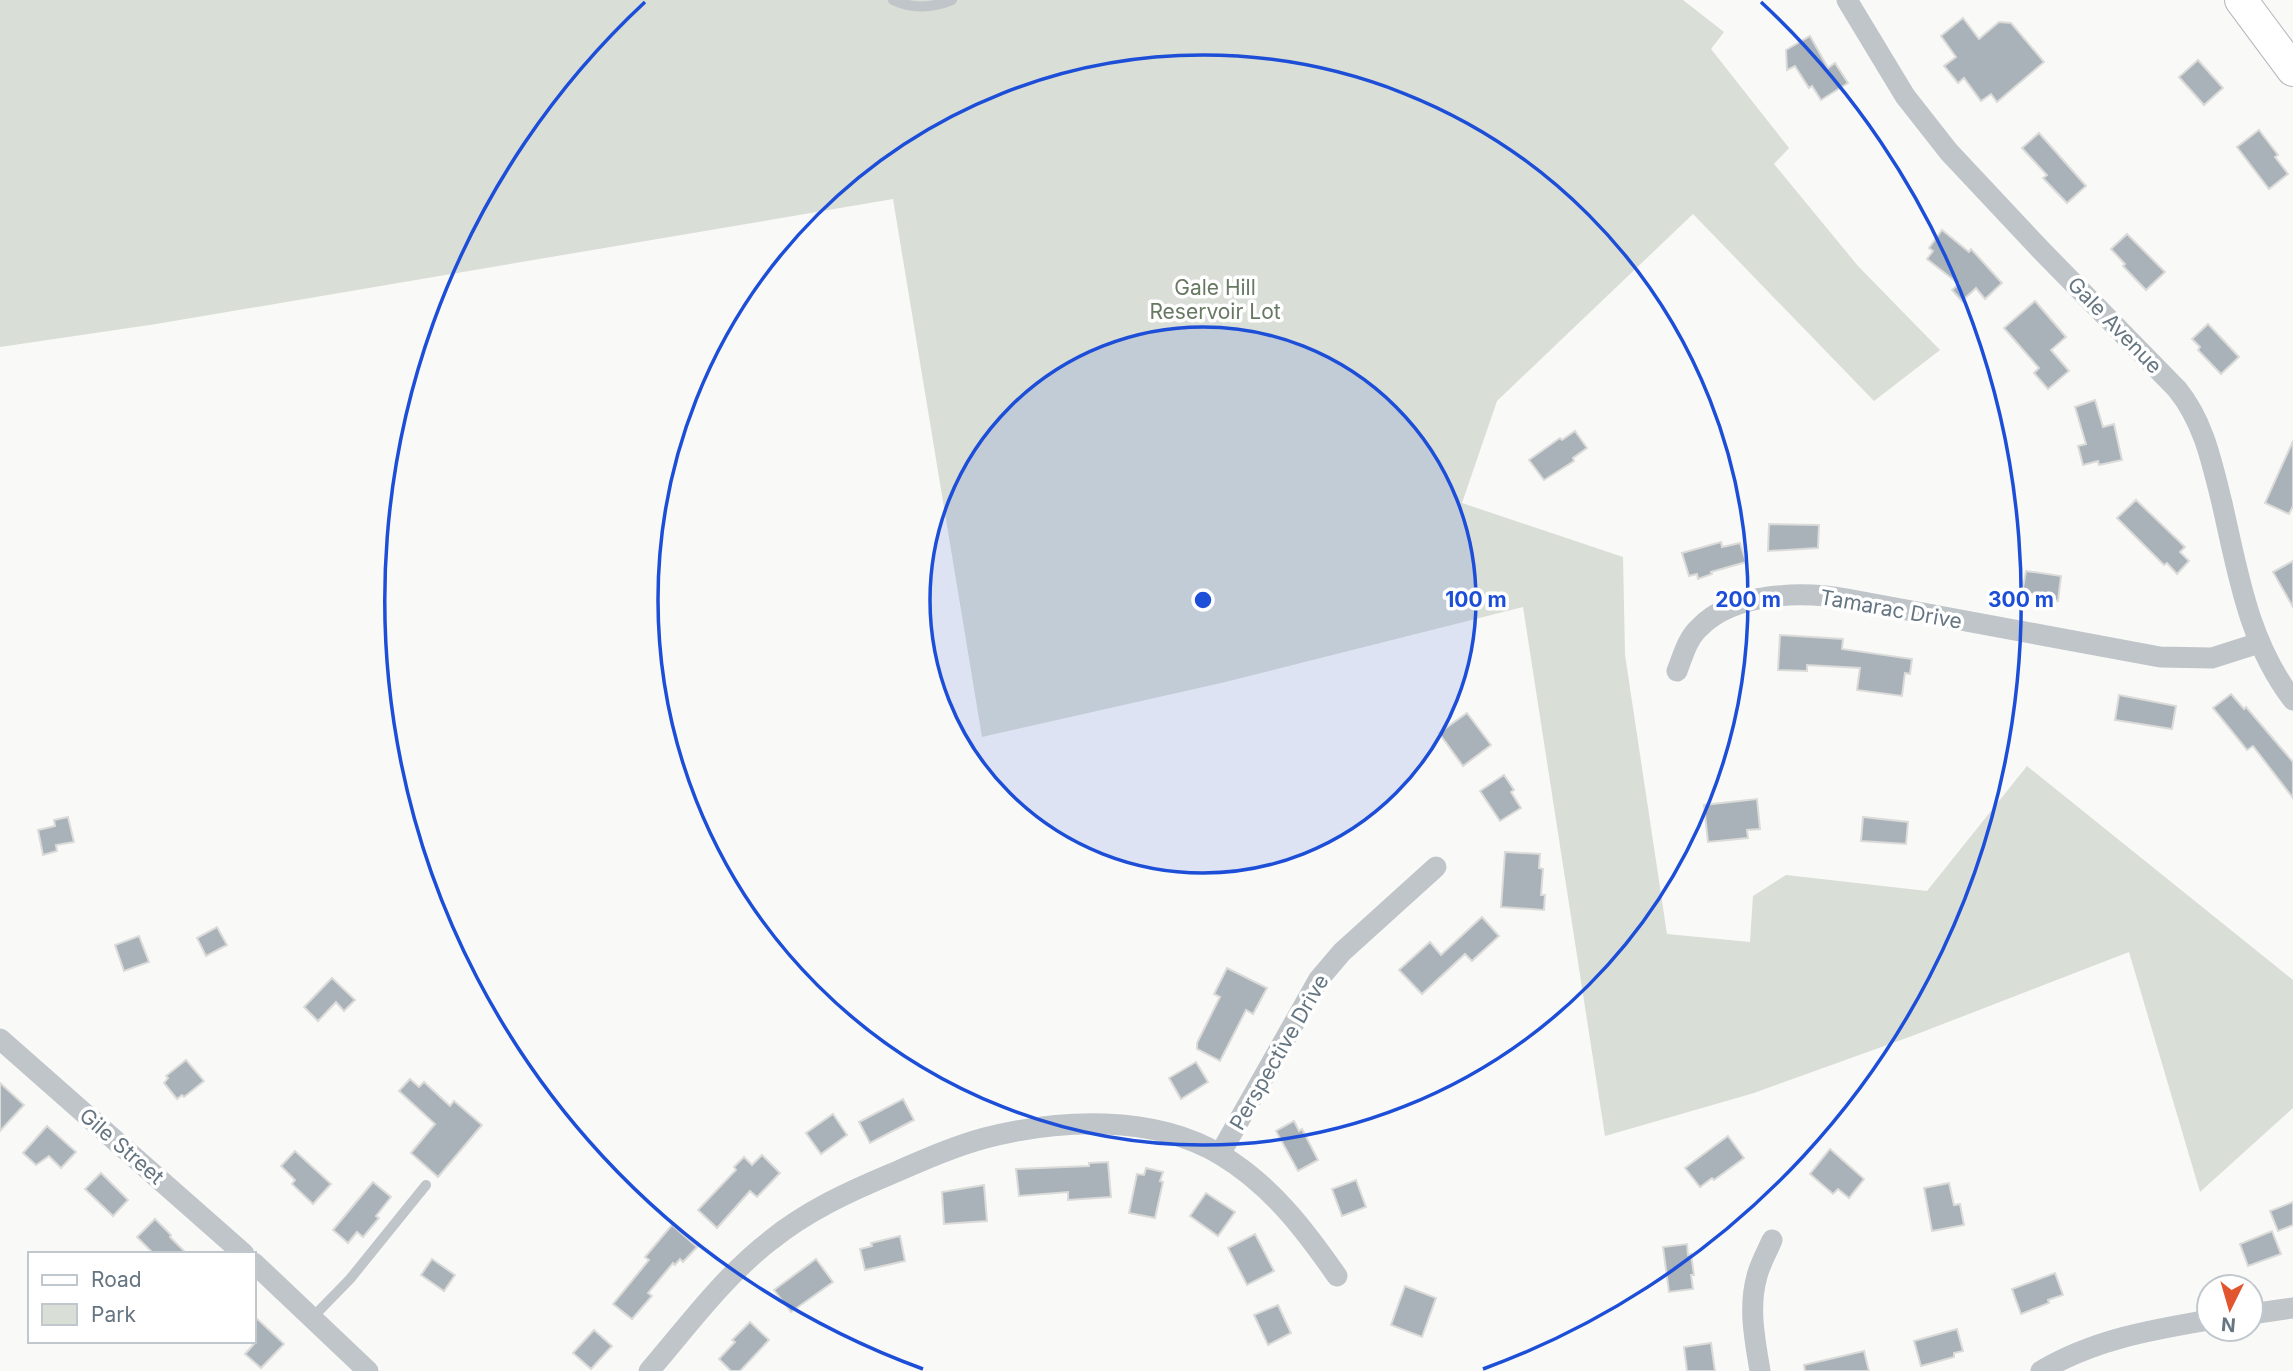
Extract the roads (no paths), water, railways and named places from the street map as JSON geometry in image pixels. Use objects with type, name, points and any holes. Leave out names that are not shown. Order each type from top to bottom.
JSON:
[{"type":"main road","points":[[2241,0],[2293,70]]},
{"type":"street","name":"Gale Avenue","points":[[1847,0],[1905,96],[1949,152],[2177,389],[2190,406],[2211,457],[2244,598],[2259,643],[2275,676],[2293,700]]},
{"type":"street","name":"Tamarac Drive","points":[[1677,671],[1691,637],[1710,618],[1754,601],[1784,595],[1839,597],[2160,657],[2204,659],[2229,654],[2259,643]]},
{"type":"street","name":"Perspective Drive","points":[[1220,1154],[1319,979],[1342,952],[1436,867]]},
{"type":"street","name":"Gile Street","points":[[0,1039],[242,1252]]},
{"type":"street","points":[[649,1371],[747,1260],[815,1209],[945,1152],[985,1138],[1041,1127],[1104,1124],[1155,1130],[1189,1140],[1220,1154],[1270,1192],[1306,1233],[1337,1276]]},
{"type":"street","points":[[1760,1371],[1753,1305],[1758,1273],[1772,1240]]},
{"type":"street","points":[[256,1265],[368,1371]]},
{"type":"street","points":[[2265,1312],[2293,1308]]},
{"type":"street","points":[[2041,1371],[2075,1352],[2104,1342],[2195,1322]]},
{"type":"lane","points":[[892,0],[907,5],[929,7],[951,0]]},
{"type":"lane","points":[[312,1318],[350,1279],[426,1185]]},
{"type":"park label","name":"Gale Hill Reservoir Lot","points":[[1215,299]]}]
